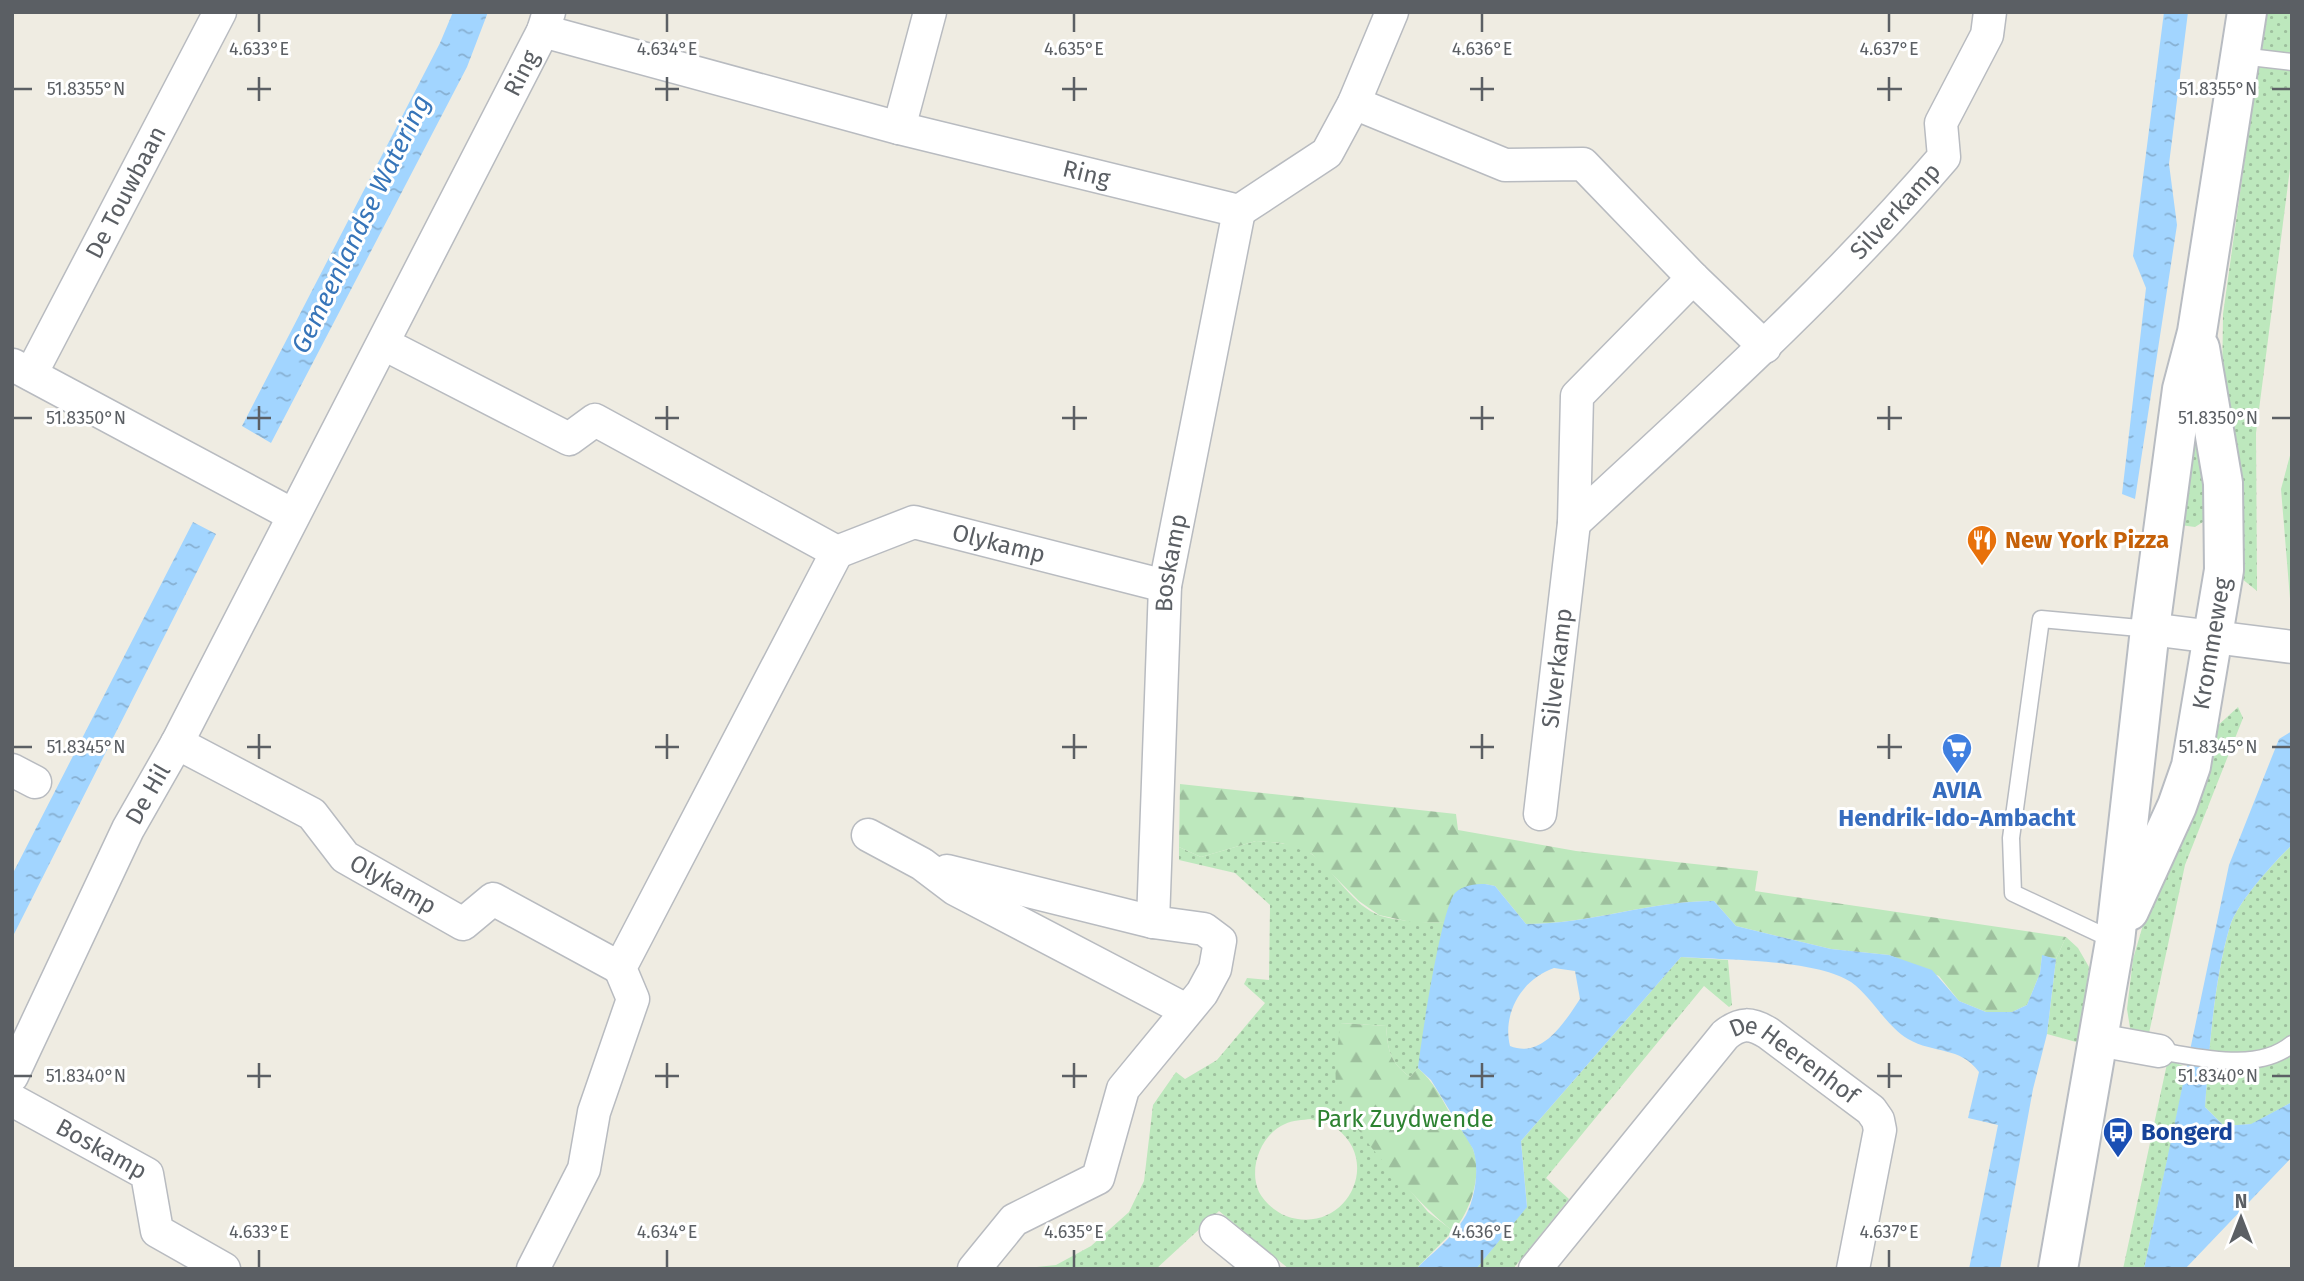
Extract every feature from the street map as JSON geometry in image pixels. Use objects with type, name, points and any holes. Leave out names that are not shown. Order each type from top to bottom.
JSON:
[{"type":"street","name":"De Touwbaan","points":[[21,369],[220,12]]},
{"type":"street","points":[[900,128],[930,12]]},
{"type":"street","points":[[1239,211],[1327,153],[1354,103],[1392,12]]},
{"type":"street","name":"Silverkamp","points":[[1574,523],[1765,347],[1894,216],[1944,157],[1941,123],[1987,35],[1990,12]]},
{"type":"street","name":"Krommeweg","points":[[2058,1269],[2115,941],[2150,629],[2182,389],[2197,332],[2246,12]]},
{"type":"street","name":"Ring","points":[[293,515],[384,344],[546,22],[900,128],[1239,211]]},
{"type":"street","points":[[1354,103],[1506,164],[1583,164],[1693,278],[1765,347]]},
{"type":"street","name":"Boskamp","points":[[1153,922],[1165,586],[1239,211]]},
{"type":"street","name":"Silverkamp","points":[[1540,814],[1574,523],[1577,396],[1693,278]]},
{"type":"street","name":"Krommeweg","points":[[2115,941],[2178,806],[2191,766],[2224,570],[2223,483],[2197,332]]},
{"type":"street","points":[[384,344],[569,439],[595,420],[837,552],[620,968],[633,999],[594,1112],[584,1169],[533,1269]]},
{"type":"street","points":[[21,369],[293,515]]},
{"type":"street","name":"De Hil","points":[[12,1076],[128,829],[177,743],[293,515]]},
{"type":"street","name":"Olykamp","points":[[837,552],[914,522],[1165,586]]},
{"type":"street","points":[[2150,629],[2292,647]]},
{"type":"street","name":"Olykamp","points":[[177,743],[312,814],[345,857],[463,924],[493,899],[620,968]]},
{"type":"street","points":[[868,835],[922,864],[955,889],[1185,1010]]},
{"type":"street","points":[[922,864],[1153,922],[1204,929],[1220,941],[1215,969],[1202,993],[1185,1010],[1123,1089],[1098,1178],[1014,1220],[974,1269]]},
{"type":"street","name":"De Heerenhof","points":[[1535,1269],[1725,1035],[1743,1024],[1755,1025],[1768,1033],[1871,1110],[1878,1120],[1880,1130],[1853,1269]]},
{"type":"street","points":[[2098,1040],[2159,1051]]},
{"type":"street","name":"Boskamp","points":[[12,1100],[147,1174],[157,1231],[223,1269]]},
{"type":"street","points":[[1216,1231],[1264,1269]]},
{"type":"lane","points":[[2241,56],[2292,62]]},
{"type":"lane","points":[[2115,941],[2013,893],[2011,838],[2041,619],[2150,629]]},
{"type":"lane","points":[[2159,1051],[2216,1060],[2248,1060],[2285,1050],[2292,1044]]},
{"type":"green space","points":[[2267,12],[2292,12],[2292,54],[2261,52]]},
{"type":"green space","points":[[2258,65],[2292,69],[2292,153],[2256,433],[2257,591],[2241,578],[2222,392],[2223,314]]},
{"type":"green space","points":[[2195,429],[2211,517],[2195,527],[2180,525]]},
{"type":"green space","points":[[2292,448],[2292,623],[2281,489]]},
{"type":"green space","points":[[2238,707],[2243,718],[2185,865],[2148,1038],[2131,1034],[2127,1009],[2133,959],[2155,884],[2214,729]]},
{"type":"green space","points":[[1180,784],[1456,814],[1458,830],[1576,851],[1758,871],[1755,891],[2066,937],[2056,959],[2042,956],[2040,973],[2027,1005],[2012,1012],[1986,1012],[1959,1001],[1939,976],[1889,955],[1831,949],[1736,926],[1714,901],[1526,924],[1495,886],[1485,884],[1449,907],[1446,923],[1411,922],[1379,915],[1359,901],[1312,854],[1282,843],[1256,841],[1201,857],[1179,847]]},
{"type":"green space","points":[[1256,841],[1293,846],[1313,855],[1361,905],[1371,911],[1397,919],[1446,923],[1418,1068],[1410,1077],[1391,1055],[1386,1026],[1341,1023],[1336,1083],[1367,1139],[1428,1212],[1453,1231],[1416,1269],[1289,1269],[1219,1211],[1156,1269],[1017,1269],[1056,1265],[1091,1246],[1129,1212],[1144,1181],[1153,1105],[1176,1072],[1185,1079],[1217,1060],[1265,1003],[1244,984],[1247,978],[1269,980],[1270,905],[1235,873],[1179,860],[1179,847],[1201,857]],"holes":[[[1311,1119],[1336,1128],[1350,1143],[1356,1160],[1356,1177],[1350,1193],[1340,1207],[1325,1216],[1306,1220],[1286,1216],[1271,1206],[1259,1192],[1255,1173],[1259,1153],[1269,1135],[1285,1124]]]},
{"type":"green space","points":[[2292,845],[2292,1102],[2252,1124],[2224,1126],[2205,1107],[2213,1016],[2224,947],[2240,906],[2266,872]]},
{"type":"green space","points":[[2066,937],[2078,948],[2089,967],[2080,1043],[2047,1034],[2056,959]]},
{"type":"green space","points":[[1681,957],[1728,960],[1732,1005],[1729,1007],[1704,986],[1546,1178],[1569,1199],[1513,1269],[1476,1269],[1527,1206],[1521,1141]]},
{"type":"green space","name":"Park Zuydwende","points":[[1340,1023],[1386,1026],[1389,1048],[1394,1060],[1410,1077],[1418,1068],[1424,1073],[1471,1145],[1476,1159],[1476,1181],[1465,1214],[1453,1231],[1384,1163],[1352,1120],[1341,1100],[1336,1083]]},
{"type":"green space","points":[[2168,1059],[2187,1068],[2144,1269],[2123,1269]]},
{"type":"water","name":"Gemeenlandse Watering","points":[[453,12],[488,12],[467,67],[271,443],[242,426],[440,43]]},
{"type":"water","points":[[2164,12],[2188,12],[2169,164],[2177,225],[2135,499],[2122,494],[2146,288],[2133,256]]},
{"type":"water","points":[[193,522],[216,534],[12,938],[12,875]]},
{"type":"water","points":[[2292,731],[2292,845],[2248,895],[2230,926],[2216,992],[2205,1107],[2224,1126],[2251,1124],[2292,1102],[2292,1157],[2185,1269],[2144,1269],[2229,865],[2279,739]]},
{"type":"water","points":[[1485,884],[1495,886],[1526,924],[1714,901],[1736,926],[1831,949],[1889,955],[1932,970],[1959,1001],[1986,1012],[2012,1012],[2027,1005],[2040,973],[2042,955],[2056,959],[2047,1034],[2033,1089],[2000,1269],[1969,1269],[1998,1125],[1968,1118],[1979,1072],[1972,1064],[1955,1054],[1908,1039],[1892,1026],[1859,988],[1836,974],[1769,962],[1681,957],[1521,1141],[1527,1207],[1476,1269],[1416,1269],[1458,1227],[1471,1204],[1475,1185],[1473,1149],[1431,1080],[1418,1068],[1432,976],[1450,904],[1458,890]],"holes":[[[1554,968],[1575,971],[1580,999],[1559,1028],[1532,1048],[1510,1046],[1509,1021],[1524,989],[1532,980]]]},
{"type":"place","name":"New York Pizza","points":[[1982,567]]},
{"type":"place","name":"AVIA Hendrik-Ido-Ambacht","points":[[1957,775]]},
{"type":"place","name":"Bongerd","points":[[2118,1159]]}]
